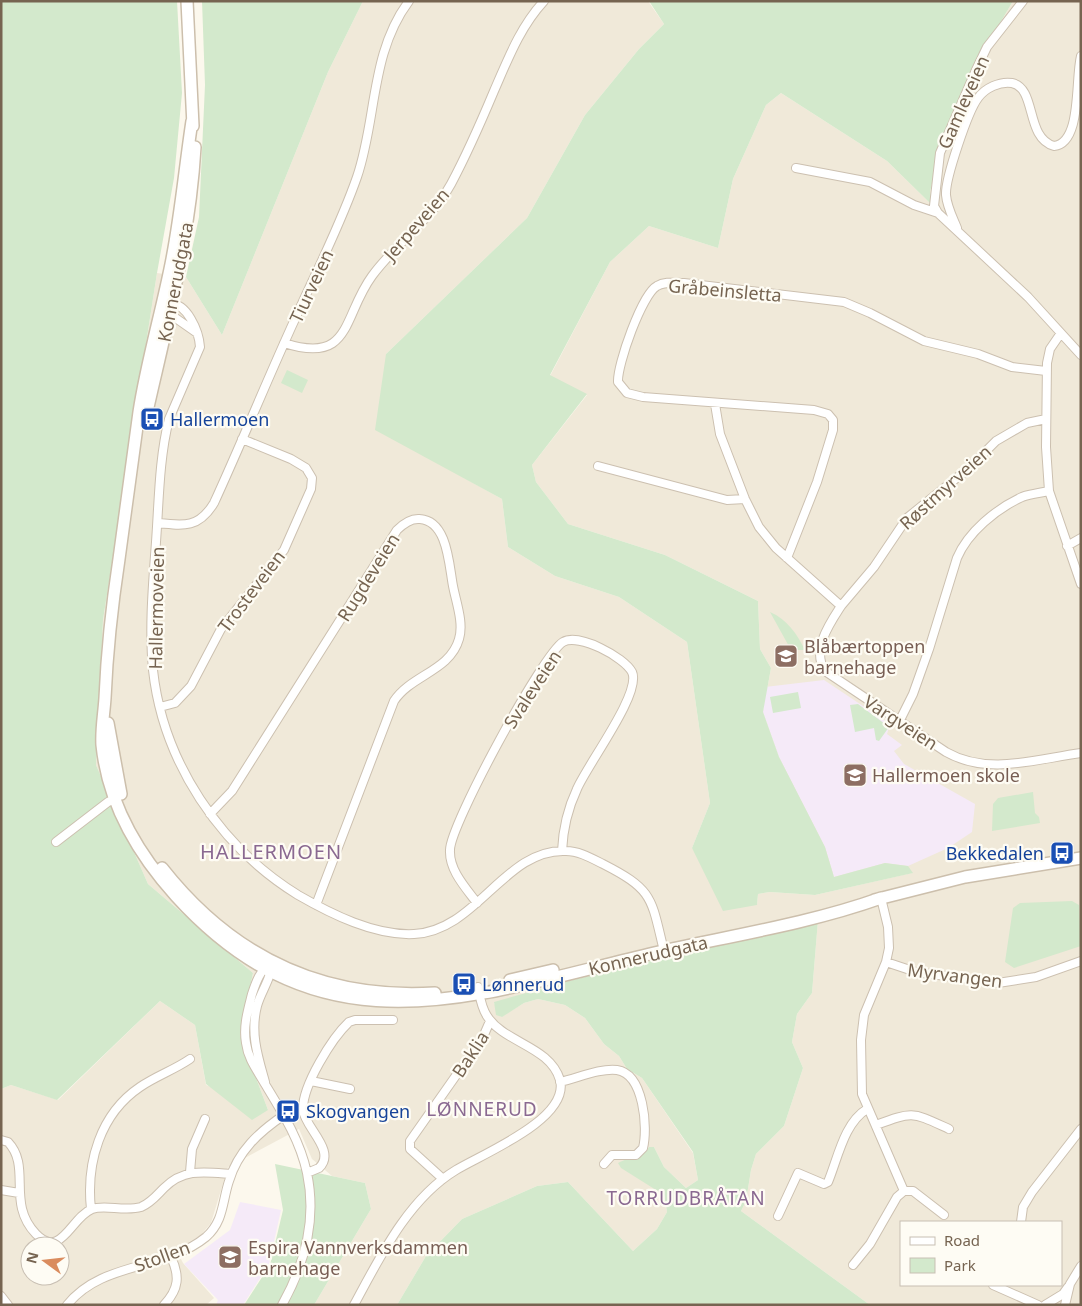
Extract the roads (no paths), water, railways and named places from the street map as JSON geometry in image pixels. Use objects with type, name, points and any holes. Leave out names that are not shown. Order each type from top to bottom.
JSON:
[{"type":"main road","name":"Konnerudgata","points":[[187,1],[192,121],[167,304],[146,372],[111,613],[104,704],[103,749],[118,797],[138,847],[168,888],[208,928],[269,968],[313,989],[366,1000],[408,1003],[479,991],[965,877],[1081,858]]},
{"type":"main road","name":"Konnerudgata","points":[[136,441],[144,423],[169,315],[167,304]]},
{"type":"street","name":"Tiurveien","points":[[158,523],[193,523],[206,516],[214,503],[333,237],[357,178],[367,144],[381,60],[394,25],[409,1]]},
{"type":"street","name":"Jerpeveien","points":[[284,343],[297,347],[324,348],[341,336],[372,276],[429,214],[450,185],[521,32],[544,1]]},
{"type":"street","name":"Gamleveien","points":[[938,213],[934,206],[934,197],[942,148],[983,54],[1024,1]]},
{"type":"street","points":[[958,230],[948,203],[947,183],[977,98],[992,87],[1008,83],[1017,85],[1027,98],[1033,119],[1042,139],[1054,146],[1063,144],[1070,138],[1075,126],[1081,56]]},
{"type":"street","points":[[796,168],[870,182],[914,205],[938,213],[1028,297],[1081,355]]},
{"type":"street","name":"Gråbeinsletta","points":[[787,558],[818,482],[833,430],[833,420],[828,414],[814,410],[715,404],[634,396],[627,393],[618,382],[619,368],[644,301],[657,286],[668,282],[684,283],[844,302],[870,313],[924,341],[978,354],[1012,367],[1046,371]]},
{"type":"street","points":[[167,304],[186,313],[197,333]]},
{"type":"street","points":[[169,315],[180,319],[197,333]]},
{"type":"street","name":"Hallermoveien","points":[[197,333],[200,341],[198,353],[174,407],[166,431],[151,633],[153,670],[160,707],[170,739],[184,772],[210,814],[232,841],[274,880],[316,905],[365,925],[411,934],[430,931],[450,924],[532,858],[549,852],[573,852],[595,860],[638,884],[648,896],[652,905],[663,948]]},
{"type":"street","points":[[1061,333],[1050,349],[1046,371],[1049,491],[1081,584]]},
{"type":"street","points":[[715,404],[717,424],[745,499],[759,527],[787,558],[842,606]]},
{"type":"street","name":"Røstmyrveien","points":[[842,606],[874,567],[907,518],[968,468],[996,442],[1027,423],[1046,419]]},
{"type":"street","name":"Trosteveien","points":[[160,707],[175,703],[191,686],[221,629],[284,550],[311,489],[312,478],[306,468],[242,439]]},
{"type":"street","points":[[598,466],[727,500],[745,499]]},
{"type":"street","points":[[899,722],[913,694],[964,544],[987,520],[1011,504],[1024,497],[1049,491]]},
{"type":"street","name":"Rugdeveien","points":[[210,814],[232,792],[397,530],[413,519],[424,520],[434,526],[439,531],[445,548],[459,618],[459,640],[446,660],[405,688],[394,702],[316,905]]},
{"type":"street","points":[[1067,546],[1081,538]]},
{"type":"street","name":"Vargveien","points":[[842,606],[825,636],[820,654],[822,667],[837,680],[899,722],[952,755],[976,764],[1014,763],[1081,753]]},
{"type":"street","name":"Svaleveien","points":[[477,903],[455,871],[450,850],[452,836],[489,759],[548,659],[561,643],[572,639],[579,639],[597,646],[625,664],[632,671],[634,683],[628,702],[576,790],[567,816],[562,851]]},
{"type":"street","points":[[56,842],[118,797]]},
{"type":"street","points":[[881,898],[889,937],[886,962],[868,1002],[862,1025],[862,1094],[904,1191]]},
{"type":"street","name":"Myrvangen","points":[[886,962],[916,972],[998,983],[1036,977],[1081,961]]},
{"type":"street","points":[[269,968],[250,1003],[245,1031],[249,1055],[256,1071],[265,1082],[284,1115],[298,1145],[307,1173],[310,1215],[308,1237],[301,1266],[282,1305]]},
{"type":"street","points":[[354,1305],[403,1222],[427,1194],[443,1179],[542,1118],[555,1104],[560,1082],[552,1065],[544,1057],[490,1021],[482,1007],[479,991]]},
{"type":"street","points":[[307,1173],[318,1168],[324,1157],[322,1146],[307,1122],[303,1109],[310,1081],[338,1034],[348,1022],[355,1020],[393,1020]]},
{"type":"street","name":"Baklia","points":[[443,1179],[410,1149],[410,1141],[483,1037],[490,1021]]},
{"type":"street","points":[[91,1209],[90,1185],[94,1158],[108,1119],[114,1110],[140,1087],[190,1059]]},
{"type":"street","points":[[560,1082],[604,1071],[618,1070],[631,1077],[638,1089],[642,1108],[643,1148],[636,1155],[612,1155],[604,1164]]},
{"type":"street","points":[[310,1081],[350,1089]]},
{"type":"street","points":[[778,1216],[798,1174],[824,1184],[828,1182],[848,1134],[860,1114],[867,1109]]},
{"type":"street","points":[[876,1125],[909,1114],[922,1117],[949,1129]]},
{"type":"street","name":"Stollen","points":[[67,1305],[82,1289],[103,1277],[171,1257],[199,1242],[214,1228],[221,1215],[231,1174],[240,1155],[254,1139],[284,1115]]},
{"type":"street","points":[[190,1172],[192,1149],[205,1119]]},
{"type":"street","points":[[1021,1221],[1023,1207],[1032,1192],[1081,1129]]},
{"type":"street","points":[[1,1140],[8,1142],[16,1153],[20,1174],[18,1193],[22,1210],[38,1236],[49,1241],[61,1240],[80,1216],[91,1209],[128,1210],[143,1206],[172,1181],[190,1172],[231,1174]]},
{"type":"street","points":[[1,1190],[18,1193]]},
{"type":"street","points":[[853,1265],[870,1244],[897,1197],[904,1191],[913,1192],[944,1215]]},
{"type":"street","points":[[164,1305],[172,1297],[177,1284],[176,1268],[171,1257]]},
{"type":"street","points":[[1045,1305],[1063,1294],[1081,1266]]},
{"type":"street","points":[[1065,1305],[1070,1284]]},
{"type":"street","points":[[995,1286],[1038,1305]]},
{"type":"street","points":[[1,1296],[8,1305]]},
{"type":"place","name":"Hallermoen","points":[[152,419]]},
{"type":"place","name":"Blåbærtoppen barnehage","points":[[786,656]]},
{"type":"place","name":"Hallermoen skole","points":[[855,775]]},
{"type":"place","name":"Bekkedalen","points":[[1062,853]]},
{"type":"place","name":"Lønnerud","points":[[464,984]]},
{"type":"place","name":"Skogvangen","points":[[288,1111]]},
{"type":"place","name":"Espira Vannverksdammen barnehage","points":[[230,1257]]},
{"type":"district","name":"HALLERMOEN","points":[[271,851]]},
{"type":"district","name":"LØNNERUD","points":[[482,1109]]},
{"type":"district","name":"TORRUDBRÅTAN","points":[[686,1198]]}]
